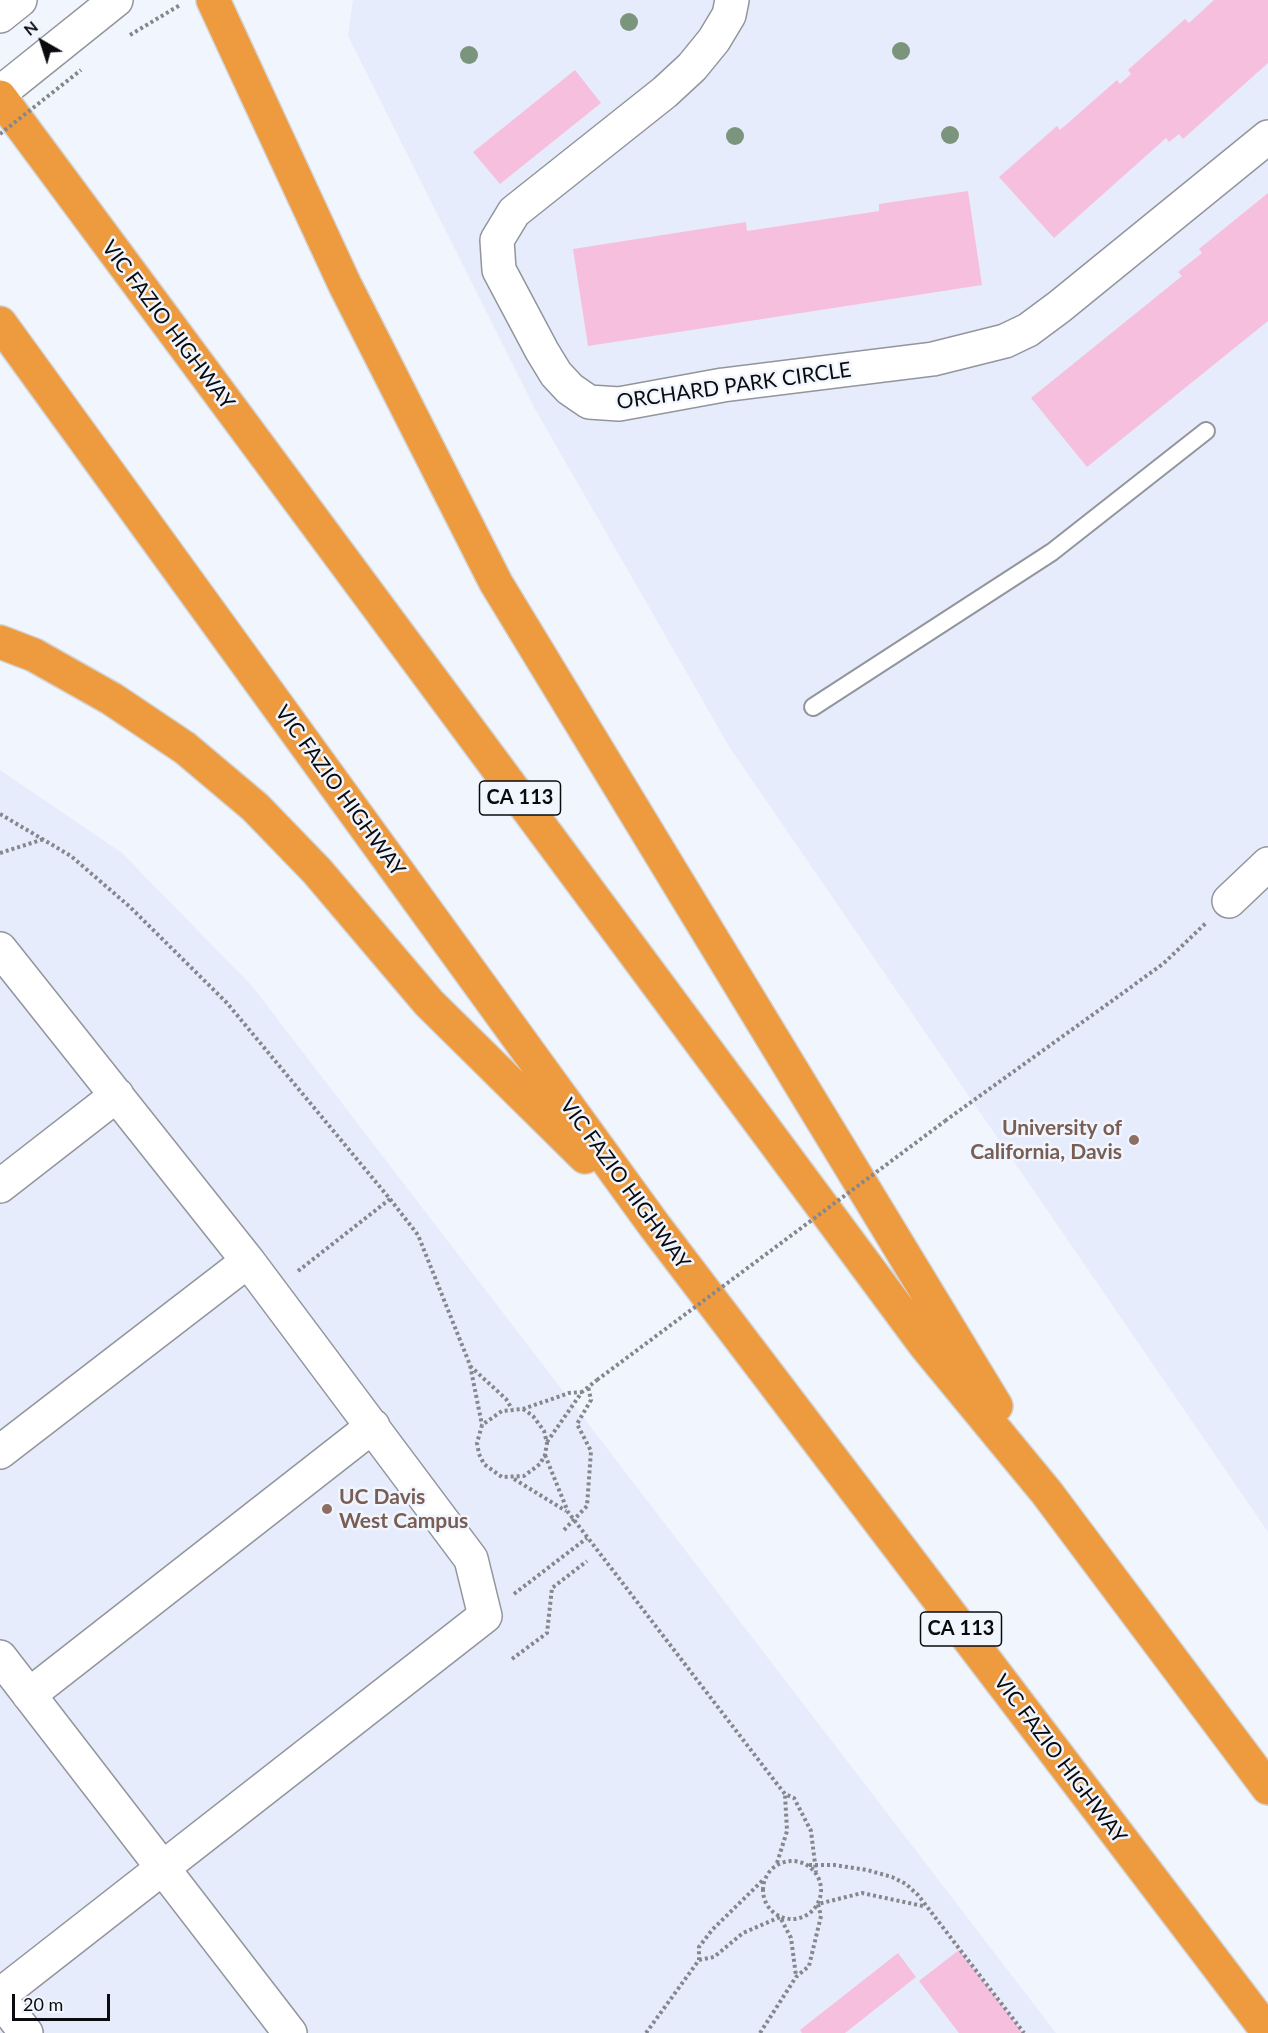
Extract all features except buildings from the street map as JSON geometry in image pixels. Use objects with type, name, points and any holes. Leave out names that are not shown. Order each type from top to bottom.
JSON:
[{"type":"highway","points":[[199,1],[496,583],[949,1326],[1047,1493]]},
{"type":"highway","name":"VIC FAZIO HIGHWAY","points":[[0,97],[926,1345],[1047,1493],[1268,1788]]},
{"type":"highway","name":"VIC FAZIO HIGHWAY","points":[[0,323],[654,1225],[1268,2032]]},
{"type":"highway","points":[[0,331],[23,354]]},
{"type":"highway","points":[[0,642],[34,655],[112,699],[185,748],[255,807],[316,871],[429,1003],[654,1225]]},
{"type":"street","points":[[0,16],[20,0]]},
{"type":"street","points":[[0,93],[116,0]]},
{"type":"street","name":"ORCHARD PARK CIRCLE","points":[[732,0],[729,15],[714,40],[692,67],[665,92],[521,206],[502,227],[497,240],[499,270],[542,351],[556,374],[570,389],[589,402],[619,404],[723,386],[933,359],[1005,342],[1028,330],[1059,307],[1268,136]]},
{"type":"street","points":[[1229,901],[1268,864]]},
{"type":"street","points":[[0,949],[248,1261],[374,1426],[471,1559],[485,1616],[0,1997],[26,2033]]},
{"type":"street","points":[[0,1185],[117,1095]]},
{"type":"street","points":[[0,1452],[248,1261]]},
{"type":"street","points":[[29,1695],[374,1426]]},
{"type":"street","points":[[0,1657],[161,1869],[290,2033]]},
{"type":"lane","points":[[813,707],[1052,552],[1206,431]]},
{"type":"path","points":[[123,39],[199,1]]},
{"type":"path","points":[[0,134],[88,65]]},
{"type":"path","points":[[0,814],[71,856],[130,907],[227,1003],[418,1235],[470,1365],[482,1425],[477,1443],[484,1464],[502,1477],[514,1478],[532,1472],[545,1455],[547,1443],[588,1386],[945,1121],[1163,964],[1229,901]]},
{"type":"path","points":[[0,854],[44,838]]},
{"type":"path","points":[[271,1292],[390,1199]]},
{"type":"path","points":[[470,1365],[506,1399],[512,1409]]},
{"type":"path","points":[[564,1530],[587,1506],[591,1451],[577,1424],[591,1400],[588,1386]]},
{"type":"path","points":[[482,1425],[490,1417],[512,1409],[523,1409],[569,1393],[582,1392]]},
{"type":"path","points":[[523,1409],[537,1421],[547,1443]]},
{"type":"path","points":[[545,1455],[568,1512],[785,1794],[794,1798],[804,1813],[811,1831],[821,1893],[818,1904],[821,1916],[814,1951],[809,1966],[796,1977],[760,2033]]},
{"type":"path","points":[[514,1478],[568,1512]]},
{"type":"path","points":[[485,1616],[587,1538]]},
{"type":"path","points":[[512,1659],[547,1633],[552,1588],[587,1562]]},
{"type":"path","points":[[646,2033],[699,1960],[699,1947],[712,1930],[764,1880],[777,1863],[787,1831],[785,1794]]},
{"type":"path","points":[[777,1863],[788,1860],[808,1865],[867,1870],[892,1877],[918,1895],[924,1906],[1024,2033]]},
{"type":"path","points":[[808,1865],[816,1872]]},
{"type":"path","points":[[764,1880],[762,1891],[765,1902],[780,1917],[792,1938],[796,1977]]},
{"type":"path","points":[[699,1960],[714,1957],[743,1933],[780,1917],[802,1918],[818,1904],[862,1893],[924,1906]]},
{"type":"shaded area","name":"University of California, Davis","points":[[353,0],[1268,0],[1268,1532],[730,748],[535,409],[348,36]]},
{"type":"shaded area","name":"UC Davis West Campus","points":[[0,770],[122,853],[252,986],[1056,2033],[0,2033]]},
{"type":"place","name":"University of California, Davis","points":[[1134,1140]]},
{"type":"place","name":"UC Davis West Campus","points":[[327,1509]]}]
